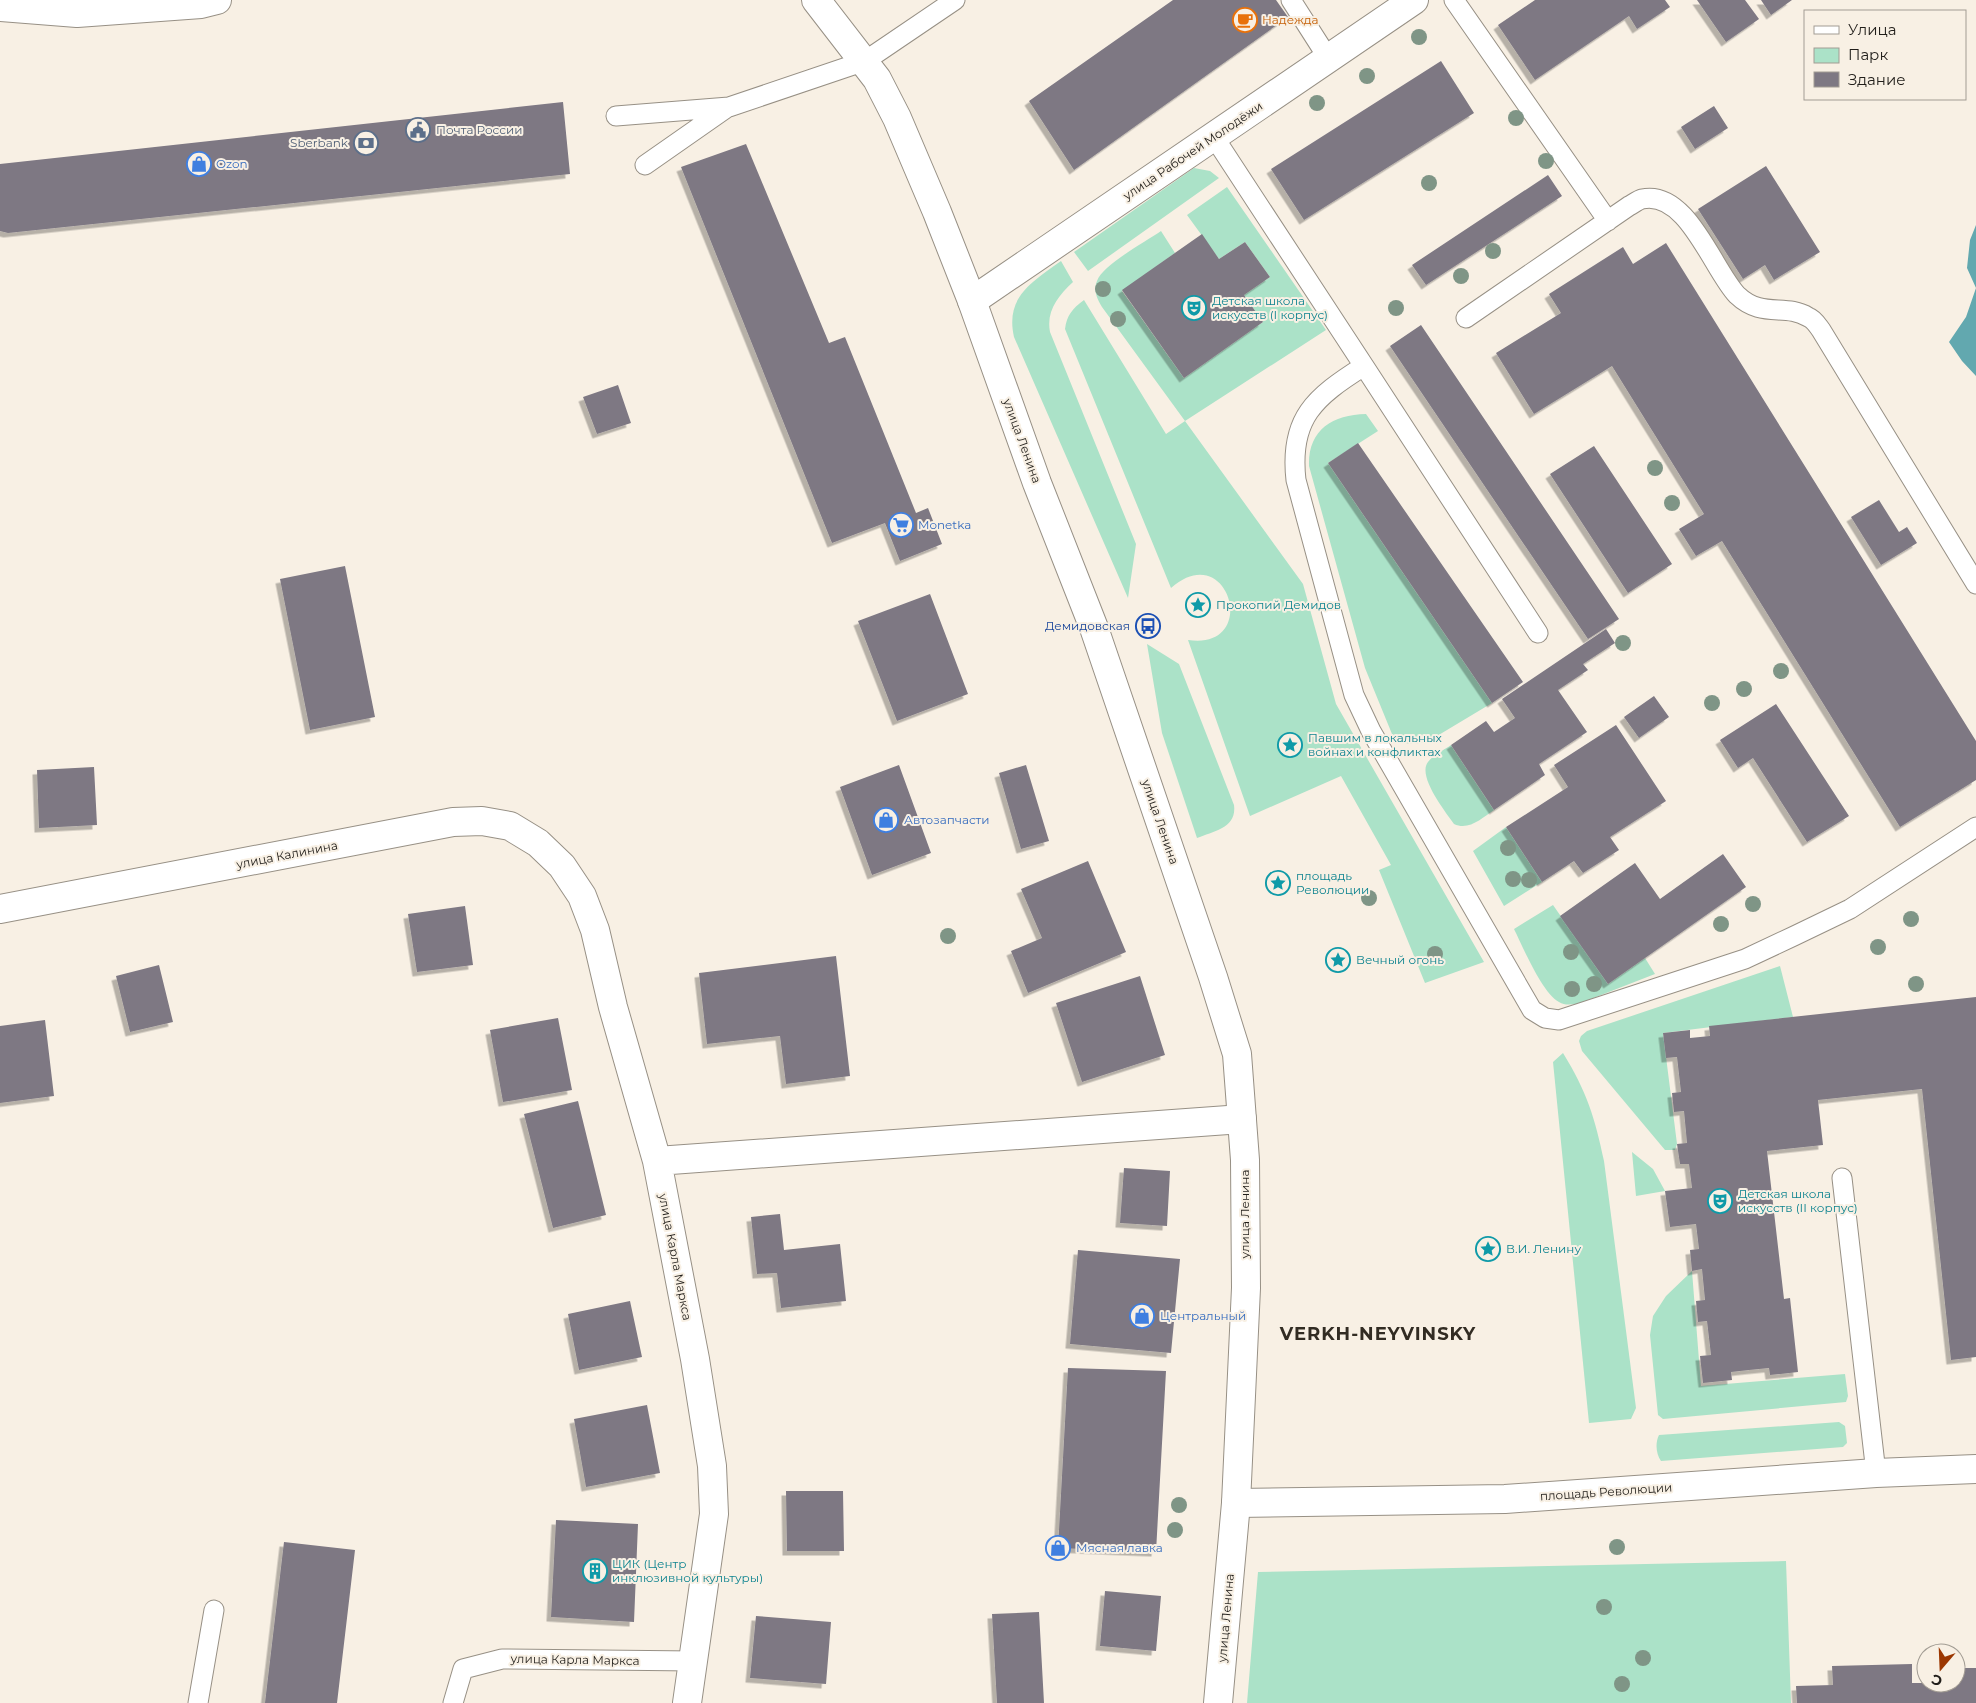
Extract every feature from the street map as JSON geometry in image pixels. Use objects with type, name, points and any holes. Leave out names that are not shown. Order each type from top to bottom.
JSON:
[{"type":"street","points":[[0,7],[77,13],[201,4],[217,0]]},
{"type":"street","name":"улица Ленина","points":[[816,0],[865,61],[877,79],[900,126],[972,301],[1037,483],[1094,628],[1213,976],[1237,1054],[1245,1160],[1246,1288],[1236,1503],[1218,1703]]},
{"type":"street","name":"улица Рабочей Молодёжи","points":[[972,301],[1414,0]]},
{"type":"street","name":"улица Калинина","points":[[0,909],[454,822],[482,821],[510,826],[538,843],[562,866]]},
{"type":"street","name":"улица Карла Маркса","points":[[562,866],[582,896],[595,930],[613,1007],[657,1161],[695,1359],[712,1466],[714,1514],[687,1703]]},
{"type":"street","points":[[657,1161],[1242,1119]]},
{"type":"street","name":"площадь Революции","points":[[1236,1503],[1505,1499],[1876,1473],[1976,1469]]},
{"type":"lane","points":[[616,116],[729,107],[865,61],[955,0]]},
{"type":"lane","points":[[1291,0],[1328,58]]},
{"type":"lane","points":[[1454,0],[1608,221]]},
{"type":"lane","points":[[645,165],[729,107]]},
{"type":"lane","points":[[1214,137],[1538,633]]},
{"type":"lane","points":[[1466,318],[1642,199],[1658,199],[1674,207],[1689,221],[1736,293],[1748,304],[1777,312],[1800,312],[1811,318],[1822,330],[1976,584]]},
{"type":"lane","points":[[1364,366],[1332,387],[1306,414],[1294,444],[1296,480],[1354,695],[1371,731],[1532,1010],[1545,1018],[1559,1020],[1568,1018],[1745,958],[1850,909],[1976,827]]},
{"type":"lane","points":[[1842,1178],[1876,1473]]},
{"type":"lane","points":[[198,1703],[214,1610]]},
{"type":"lane","name":"улица Карла Маркса","points":[[453,1703],[463,1669],[502,1659],[694,1661]]},
{"type":"green space","points":[[1194,168],[1210,171],[1219,178],[1088,271],[1074,252]]},
{"type":"green space","points":[[1227,187],[1326,330],[1185,421],[1102,307],[1095,288],[1097,281],[1107,268],[1161,231],[1175,253],[1122,291],[1184,378],[1263,322],[1244,295],[1270,277],[1245,242],[1219,259],[1187,215]]},
{"type":"green space","points":[[1061,261],[1073,282],[1054,304],[1049,324],[1050,332],[1136,544],[1128,598],[1014,337],[1013,311],[1017,301],[1031,284]]},
{"type":"green space","points":[[1084,300],[1166,434],[1185,421],[1303,584],[1336,704],[1484,962],[1425,983],[1379,870],[1391,865],[1341,776],[1250,816],[1188,640],[1211,639],[1224,629],[1230,615],[1229,599],[1221,585],[1208,576],[1191,576],[1171,588],[1065,329],[1067,320],[1076,306]]},
{"type":"green space","points":[[1366,414],[1378,431],[1328,463],[1492,703],[1432,739],[1421,743],[1409,744],[1400,741],[1392,734],[1365,668],[1309,466],[1313,443],[1324,427],[1343,417]]},
{"type":"green space","points":[[1147,644],[1179,664],[1234,805],[1234,813],[1228,824],[1217,831],[1197,838],[1162,733]]},
{"type":"green space","points":[[1451,745],[1494,810],[1470,825],[1460,826],[1454,824],[1439,802],[1426,776],[1426,768],[1430,759]]},
{"type":"green space","points":[[1506,827],[1542,882],[1504,906],[1473,851]]},
{"type":"green space","points":[[1553,905],[1608,984],[1645,958],[1655,974],[1578,1004],[1559,1002],[1540,980],[1514,929]]},
{"type":"green space","points":[[1780,966],[1793,1017],[1663,1033],[1677,1144],[1675,1150],[1665,1150],[1582,1051],[1579,1041],[1581,1036],[1587,1031]]},
{"type":"green space","points":[[1563,1053],[1578,1080],[1589,1106],[1604,1161],[1636,1408],[1631,1419],[1589,1423],[1553,1062]]},
{"type":"green space","points":[[1632,1152],[1653,1169],[1665,1191],[1636,1196]]},
{"type":"green space","points":[[1692,1271],[1701,1386],[1845,1374],[1848,1396],[1846,1402],[1663,1419],[1658,1415],[1650,1335],[1653,1316],[1666,1296]]},
{"type":"green space","points":[[1839,1422],[1845,1426],[1847,1443],[1843,1447],[1661,1461],[1657,1452],[1659,1435]]},
{"type":"green space","points":[[1786,1561],[1791,1703],[1247,1703],[1258,1572]]},
{"type":"water","points":[[1976,225],[1976,288],[1967,268],[1970,240]]},
{"type":"water","points":[[1976,288],[1976,376],[1962,361],[1949,342],[1966,317]]},
{"type":"building","points":[[1173,0],[1276,0],[1288,17],[1074,170],[1029,101]]},
{"type":"building","points":[[1535,0],[1665,0],[1670,7],[1637,29],[1629,16],[1535,80],[1498,25]]},
{"type":"building","points":[[1697,0],[1745,0],[1759,19],[1726,42]]},
{"type":"building","points":[[1761,0],[1792,0],[1771,15]]},
{"type":"building","points":[[1441,61],[1474,113],[1304,220],[1271,169]]},
{"type":"building","points":[[563,102],[570,174],[8,233],[0,231],[0,164]]},
{"type":"building","points":[[1714,106],[1728,128],[1695,149],[1681,127]]},
{"type":"building","points":[[746,144],[829,343],[845,337],[916,513],[928,508],[942,544],[900,561],[885,523],[832,543],[681,167]]},
{"type":"building","points":[[1766,166],[1820,252],[1774,280],[1765,265],[1743,279],[1698,209]]},
{"type":"building","points":[[1548,175],[1562,196],[1426,285],[1412,265]]},
{"type":"building","name":"Детская школа искусств (I корпус)","points":[[1202,234],[1219,259],[1245,242],[1270,277],[1244,295],[1263,322],[1184,378],[1122,290]]},
{"type":"building","points":[[1666,243],[1976,741],[1976,780],[1900,827],[1722,541],[1696,556],[1679,529],[1704,514],[1612,366],[1534,414],[1496,353],[1561,313],[1549,294],[1623,247],[1633,264]]},
{"type":"building","points":[[1421,325],[1619,619],[1588,639],[1390,346]]},
{"type":"building","points":[[618,385],[631,423],[597,434],[583,397]]},
{"type":"building","points":[[1358,443],[1523,682],[1492,703],[1328,463]]},
{"type":"building","points":[[1594,446],[1672,564],[1628,593],[1550,474]]},
{"type":"building","points":[[1879,500],[1899,532],[1907,527],[1917,543],[1881,565],[1851,517]]},
{"type":"building","points":[[345,566],[375,717],[310,730],[280,579]]},
{"type":"building","points":[[930,594],[968,694],[897,721],[858,621]]},
{"type":"building","points":[[1606,629],[1615,643],[1583,664],[1588,670],[1558,690],[1587,732],[1539,764],[1545,775],[1494,810],[1451,745],[1486,721],[1494,732],[1515,718],[1502,699]]},
{"type":"building","points":[[1654,696],[1669,717],[1639,738],[1624,717]]},
{"type":"building","points":[[1776,704],[1849,816],[1807,842],[1753,758],[1738,768],[1720,740]]},
{"type":"building","points":[[1616,725],[1666,801],[1610,837],[1619,850],[1583,873],[1574,861],[1542,882],[1506,827],[1568,787],[1554,765]]},
{"type":"building","name":"Автозапчасти","points":[[899,765],[931,853],[872,875],[840,787]]},
{"type":"building","points":[[1026,765],[1049,841],[1021,849],[999,773]]},
{"type":"building","points":[[94,767],[97,825],[39,828],[37,770]]},
{"type":"building","points":[[1723,854],[1746,887],[1608,984],[1560,916],[1635,863],[1660,899]]},
{"type":"building","points":[[1088,861],[1126,952],[1028,993],[1011,951],[1042,938],[1021,889]]},
{"type":"building","points":[[465,906],[473,965],[417,972],[408,914]]},
{"type":"building","points":[[836,956],[850,1076],[786,1084],[780,1036],[707,1044],[699,973]]},
{"type":"building","points":[[159,965],[173,1022],[130,1032],[116,976]]},
{"type":"building","points":[[1140,976],[1165,1055],[1082,1082],[1056,1003]]},
{"type":"building","name":"Детская школа искусств (II корпус)","points":[[1976,997],[1976,1357],[1951,1360],[1922,1089],[1818,1100],[1823,1145],[1767,1151],[1784,1299],[1790,1298],[1798,1372],[1770,1375],[1769,1368],[1731,1372],[1732,1380],[1703,1383],[1700,1356],[1711,1355],[1707,1321],[1698,1322],[1696,1301],[1705,1300],[1702,1269],[1692,1271],[1690,1250],[1699,1249],[1696,1224],[1670,1227],[1665,1191],[1692,1188],[1689,1164],[1680,1164],[1677,1144],[1687,1143],[1684,1111],[1674,1112],[1672,1093],[1681,1092],[1677,1057],[1666,1058],[1663,1033],[1690,1030],[1690,1038],[1710,1036],[1709,1026]]},
{"type":"building","points":[[558,1018],[572,1090],[503,1102],[490,1030]]},
{"type":"building","points":[[45,1020],[54,1096],[0,1103],[0,1026]]},
{"type":"building","points":[[578,1101],[606,1215],[553,1228],[524,1114]]},
{"type":"building","points":[[1124,1168],[1170,1171],[1167,1226],[1120,1223]]},
{"type":"building","points":[[780,1214],[784,1250],[840,1244],[846,1301],[781,1308],[777,1273],[757,1274],[751,1217]]},
{"type":"building","points":[[1078,1250],[1180,1259],[1171,1353],[1070,1344]]},
{"type":"building","points":[[630,1301],[642,1357],[579,1370],[568,1314]]},
{"type":"building","points":[[1068,1368],[1166,1371],[1156,1552],[1058,1548]]},
{"type":"building","points":[[647,1405],[660,1473],[586,1487],[574,1419]]},
{"type":"building","points":[[786,1491],[843,1491],[844,1551],[787,1551]]},
{"type":"building","name":"ЦИК (Центр инклюзивной культуры)","points":[[556,1520],[638,1524],[634,1622],[551,1617]]},
{"type":"building","points":[[284,1542],[355,1550],[337,1703],[265,1703]]},
{"type":"building","points":[[1105,1591],[1161,1596],[1156,1651],[1100,1646]]},
{"type":"building","points":[[1039,1612],[1044,1703],[997,1703],[992,1614]]},
{"type":"building","points":[[756,1616],[831,1622],[826,1684],[750,1678]]},
{"type":"building","points":[[1912,1664],[1912,1683],[1916,1683],[1916,1693],[1966,1693],[1966,1668],[1976,1668],[1976,1703],[1797,1703],[1796,1686],[1833,1685],[1832,1666]]},
{"type":"place","name":"Надежда","points":[[1245,20]]},
{"type":"place","name":"Почта России","points":[[418,130]]},
{"type":"place","name":"Sberbank","points":[[366,143]]},
{"type":"place","name":"Ozon","points":[[199,164]]},
{"type":"place","name":"Детская школа искусств (I корпус)","points":[[1194,308]]},
{"type":"place","name":"Monetka","points":[[901,525]]},
{"type":"place","name":"Прокопий Демидов","points":[[1198,605]]},
{"type":"place","name":"Демидовская","points":[[1148,626]]},
{"type":"place","name":"Павшим в локальных войнах и конфликтах","points":[[1290,745]]},
{"type":"place","name":"Автозапчасти","points":[[886,820]]},
{"type":"place","name":"площадь Революции","points":[[1278,883]]},
{"type":"place","name":"Вечный огонь","points":[[1338,960]]},
{"type":"place","name":"Детская школа искусств (II корпус)","points":[[1720,1201]]},
{"type":"place","name":"В.И. Ленину","points":[[1488,1249]]},
{"type":"place","name":"Центральный","points":[[1142,1316]]},
{"type":"place","name":"Мясная лавка","points":[[1058,1548]]},
{"type":"place","name":"ЦИК (Центр инклюзивной культуры)","points":[[595,1571]]},
{"type":"district","name":"VERKH-NEYVINSKY","points":[[1378,1334]]}]
